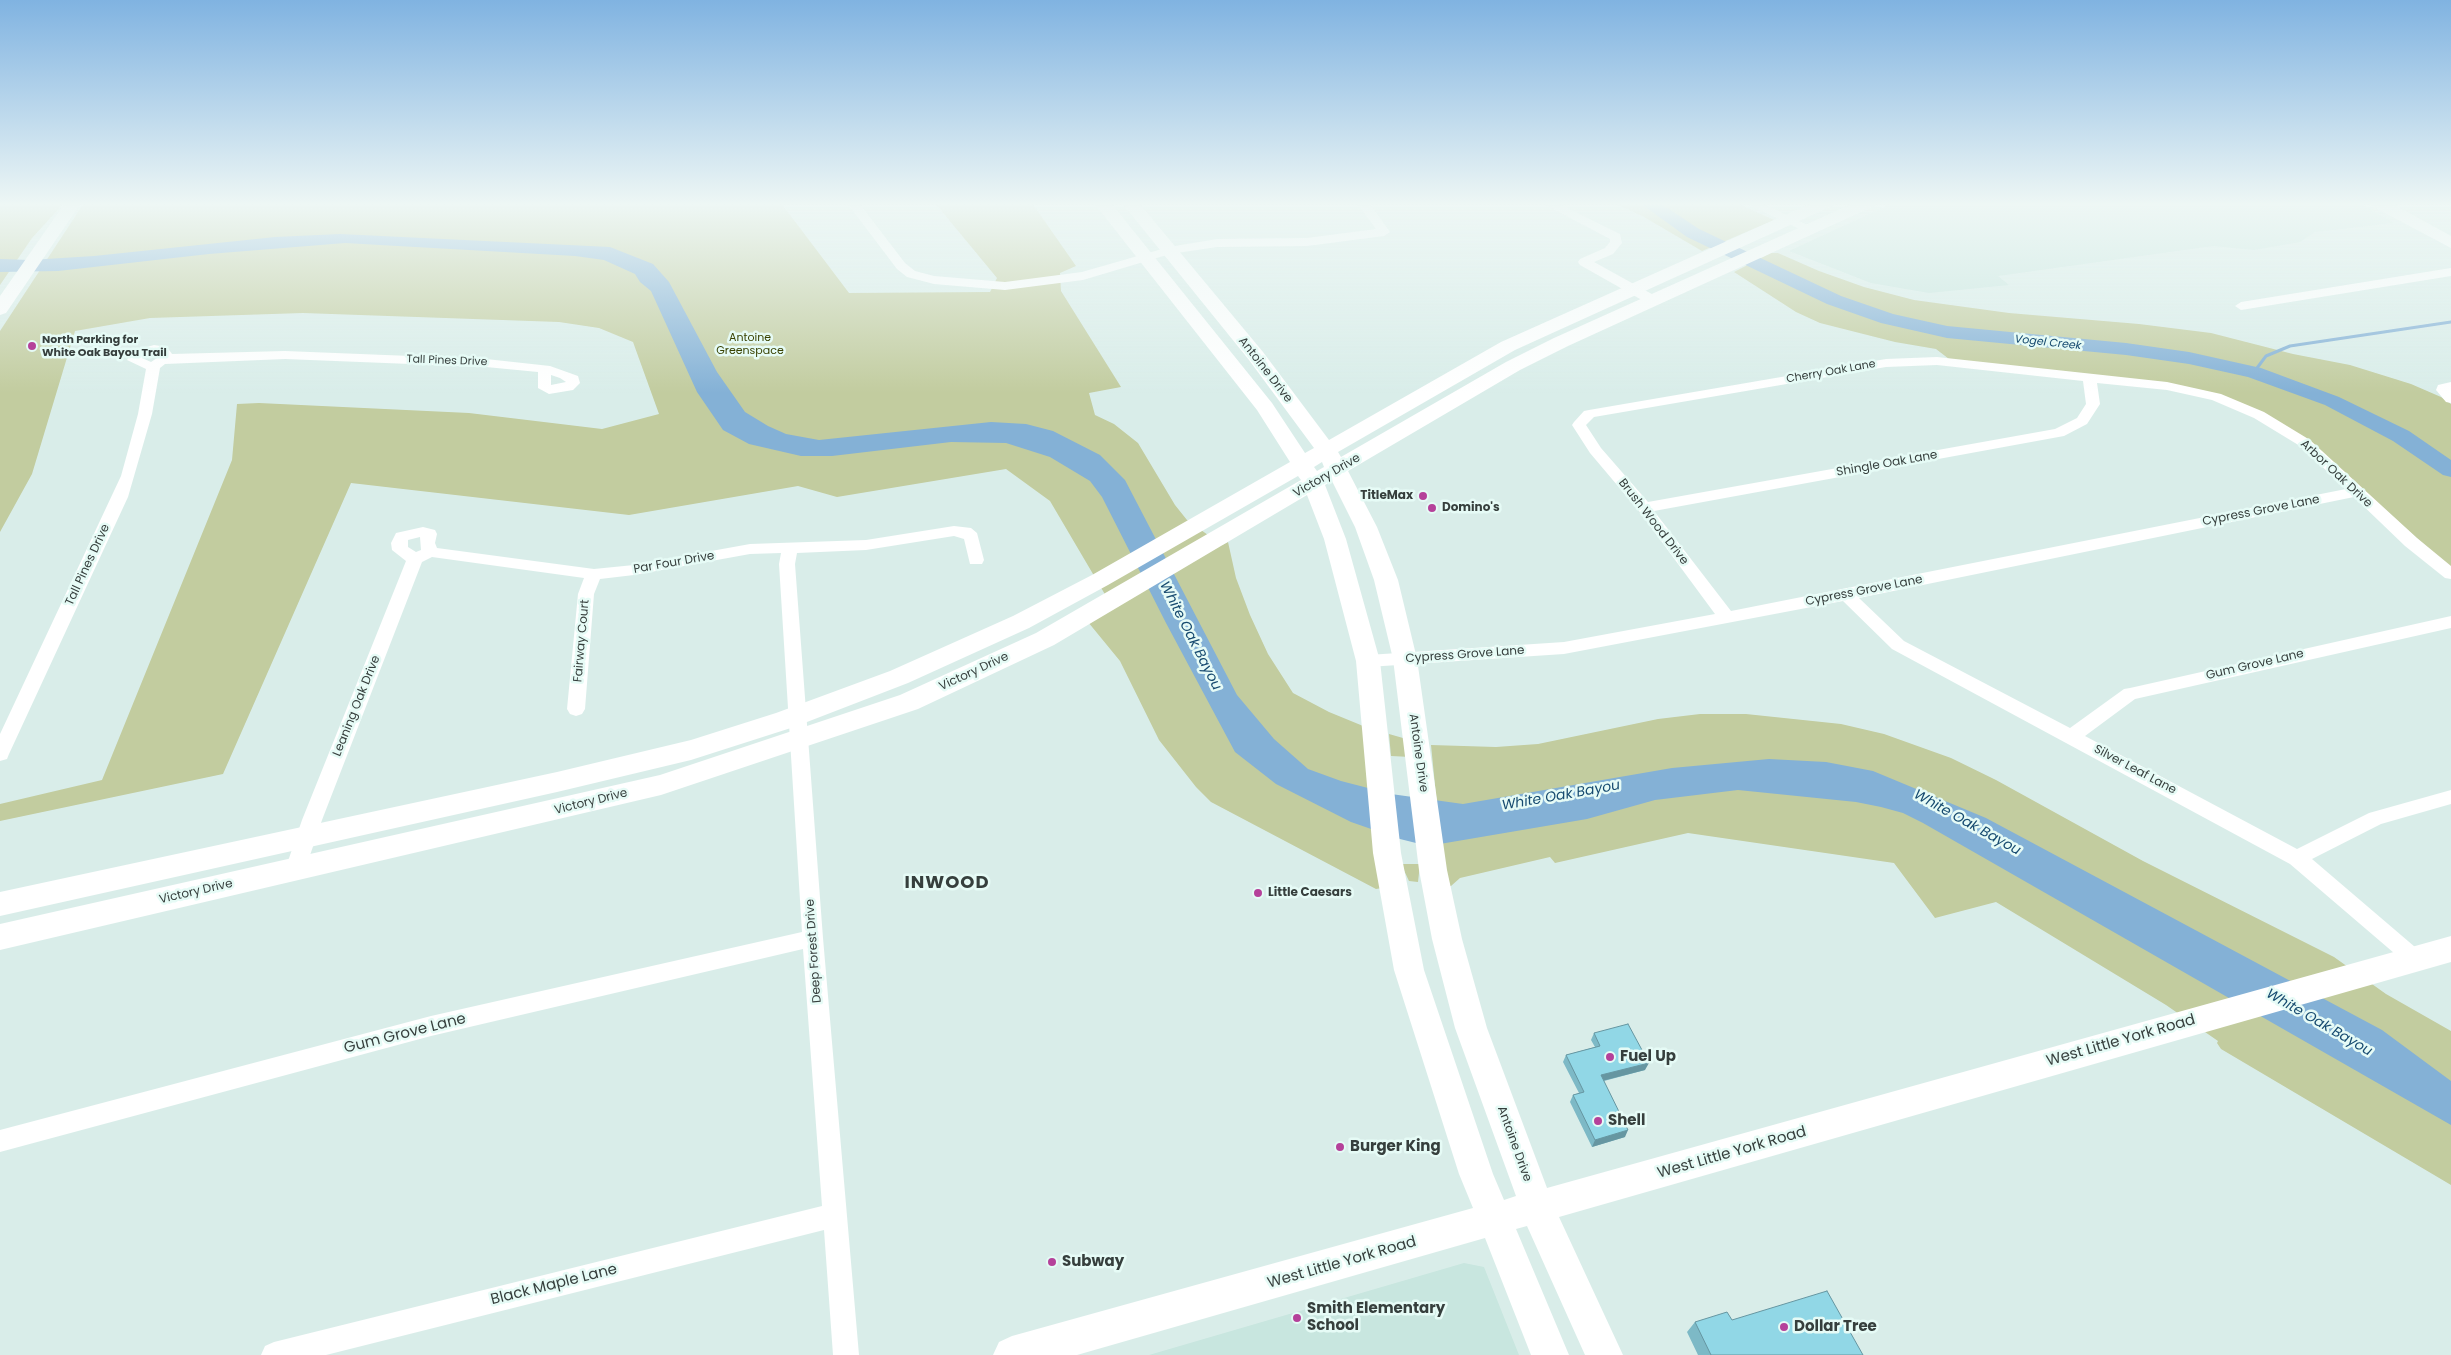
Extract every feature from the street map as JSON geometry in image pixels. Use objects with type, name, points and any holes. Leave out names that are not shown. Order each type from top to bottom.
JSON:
[{"type":"main road","points":[[0,308],[29,266]]},
{"type":"main road","name":"Antoine Drive","points":[[1152,266],[1265,407],[1308,474],[1336,539],[1368,661],[1387,853],[1409,970],[1476,1174],[1550,1355]]},
{"type":"main road","name":"Antoine Drive","points":[[1181,266],[1256,356],[1327,451],[1366,527],[1385,575],[1405,659],[1432,854],[1447,939],[1471,1028],[1537,1208],[1604,1355]]},
{"type":"main road","name":"Victory Drive","points":[[0,904],[557,782],[691,750],[909,702],[1045,640],[1106,591],[1308,474],[1327,451],[1508,346],[1686,266]]},
{"type":"main road","name":"Victory Drive","points":[[1308,474],[1336,470],[1471,391],[1561,342],[1731,266]]},
{"type":"main road","points":[[1203,330],[1227,322]]},
{"type":"main road","points":[[1448,381],[1471,391]]},
{"type":"main road","name":"Victory Drive","points":[[0,936],[661,785],[799,726],[899,677],[1021,622],[1106,591]]},
{"type":"main road","points":[[1021,622],[1045,640]]},
{"type":"main road","name":"West Little York Road","points":[[1012,1355],[2451,949]]},
{"type":"street","points":[[901,266],[911,274],[934,280],[980,286],[1038,283],[1083,276],[1117,266]]},
{"type":"street","points":[[1591,266],[1654,301]]},
{"type":"street","points":[[2241,306],[2451,272]]},
{"type":"street","name":"Tall Pines Drive","points":[[153,367],[134,360],[138,354],[154,350],[162,350],[168,358]]},
{"type":"street","name":"Tall Pines Drive","points":[[0,754],[128,476],[145,414],[153,367],[160,361],[168,358],[285,355],[515,364],[546,369]]},
{"type":"street","name":"Cherry Oak Lane","points":[[1579,425],[1589,414],[1886,363],[1937,361],[2090,378]]},
{"type":"street","name":"Arbor Oak Drive","points":[[2090,378],[2177,388],[2216,397],[2259,415],[2305,443],[2411,542],[2451,574]]},
{"type":"street","name":"Shingle Oak Lane","points":[[1644,508],[2059,433],[2082,421],[2093,404],[2090,378]]},
{"type":"street","name":"Brush Wood Drive","points":[[1579,425],[1595,450],[1644,508],[1727,618]]},
{"type":"street","name":"Cypress Grove Lane","points":[[1368,661],[1564,648],[1846,595],[2356,492]]},
{"type":"street","name":"Par Four Drive","points":[[423,555],[594,574],[634,570],[750,549],[866,545],[954,531],[965,532],[971,537],[976,560]]},
{"type":"street","name":"Deep Forest Drive","points":[[790,548],[787,564],[813,938],[846,1355]]},
{"type":"street","name":"Leaning Oak Drive","points":[[295,870],[305,837],[423,555]]},
{"type":"street","name":"Fairway Court","points":[[576,709],[586,594],[594,574]]},
{"type":"street","name":"Silver Leaf Lane","points":[[1846,595],[1898,645],[2072,736],[2297,858],[2415,959]]},
{"type":"street","name":"Gum Grove Lane","points":[[2072,736],[2130,694],[2451,622]]},
{"type":"street","points":[[2297,858],[2376,818],[2451,797]]},
{"type":"street","name":"Gum Grove Lane","points":[[0,1141],[432,1026],[813,938]]},
{"type":"street","name":"Black Maple Lane","points":[[274,1355],[835,1215]]},
{"type":"shaded area","points":[[1828,266],[2068,266],[1998,276],[2009,285],[1929,293],[1871,283]]},
{"type":"shaded area","points":[[1464,1263],[1484,1267],[1519,1355],[1149,1355]]},
{"type":"green space","points":[[0,266],[13,266],[0,285]]},
{"type":"green space","name":"Antoine Greenspace","points":[[43,266],[829,266],[849,293],[990,292],[997,278],[987,266],[1075,266],[1060,273],[1061,291],[1121,387],[1089,393],[1095,415],[1114,424],[1138,443],[1175,505],[1187,520],[1222,545],[1228,542],[1236,578],[1250,615],[1268,654],[1293,693],[1329,712],[1368,728],[1382,888],[1376,889],[1211,802],[1196,787],[1159,740],[1120,661],[1088,622],[1113,608],[1050,501],[1006,469],[837,497],[798,486],[629,515],[351,483],[223,774],[0,821],[0,804],[102,780],[232,460],[237,404],[259,403],[469,413],[602,429],[659,414],[633,342],[599,328],[559,322],[303,313],[150,318],[75,331],[32,474],[0,532],[0,331]]},
{"type":"green space","points":[[1745,266],[1808,266],[1864,287],[1914,300],[2009,313],[2139,324],[2211,333],[2293,354],[2350,365],[2411,384],[2441,397],[2451,404],[2451,569],[2322,453],[2216,395],[1949,359],[1936,349],[1895,342],[1820,323],[1796,312],[1734,272]]},
{"type":"green space","points":[[1700,714],[1746,714],[1841,724],[1884,734],[1951,758],[1996,780],[2143,861],[2334,957],[2386,994],[2451,1031],[2451,1185],[2221,1049],[2217,1043],[2218,1041],[2166,1005],[1996,902],[1935,918],[1894,863],[1688,833],[1555,863],[1550,857],[1460,878],[1451,886],[1445,886],[1431,745],[1496,747],[1538,744],[1658,719]]},
{"type":"green space","points":[[1389,734],[1410,740],[1411,757],[1391,756]]},
{"type":"green space","points":[[1401,864],[1420,864],[1418,882],[1409,881]]},
{"type":"water","points":[[0,266],[100,266],[58,271],[0,272]]},
{"type":"water","name":"White Oak Bayou","points":[[618,266],[655,266],[669,282],[717,372],[745,412],[786,434],[819,440],[991,422],[1026,424],[1053,431],[1100,455],[1125,480],[1237,695],[1274,739],[1308,769],[1341,781],[1391,794],[1463,804],[1672,768],[1769,759],[1826,762],[1873,771],[1986,818],[2382,1030],[2451,1081],[2451,1125],[1903,813],[1856,802],[1738,790],[1655,800],[1587,819],[1428,846],[1400,839],[1351,822],[1276,784],[1235,752],[1166,623],[1102,497],[1090,481],[1050,457],[1006,443],[951,442],[832,456],[801,456],[749,444],[723,430],[697,392],[651,291],[640,282],[635,274]]},
{"type":"building","points":[[1628,1024],[1649,1063],[1601,1075],[1628,1130],[1595,1140],[1573,1095],[1584,1092],[1566,1055],[1600,1046],[1594,1033]]},
{"type":"building","name":"Dollar Tree","points":[[1827,1291],[1863,1355],[1711,1355],[1695,1322],[1727,1312],[1732,1320]]},
{"type":"waterway","name":"Vogel Creek","points":[[1763,266],[1834,300],[1888,319],[1947,332],[2126,349],[2189,358],[2254,372],[2332,401],[2401,436],[2451,470]]},
{"type":"waterway","points":[[2254,372],[2266,356],[2290,346],[2451,322]]},
{"type":"place","name":"North Parking for White Oak Bayou Trail","points":[[32,346]]},
{"type":"place","name":"TitleMax","points":[[1423,496]]},
{"type":"place","name":"Domino's","points":[[1432,508]]},
{"type":"place","name":"Little Caesars","points":[[1258,893]]},
{"type":"place","name":"Fuel Up","points":[[1610,1057]]},
{"type":"place","name":"Shell","points":[[1598,1121]]},
{"type":"place","name":"Burger King","points":[[1340,1147]]},
{"type":"place","name":"Subway","points":[[1052,1262]]},
{"type":"place","name":"Smith Elementary School","points":[[1297,1318]]},
{"type":"place","name":"Dollar Tree","points":[[1784,1327]]},
{"type":"district","name":"INWOOD","points":[[947,883]]}]
